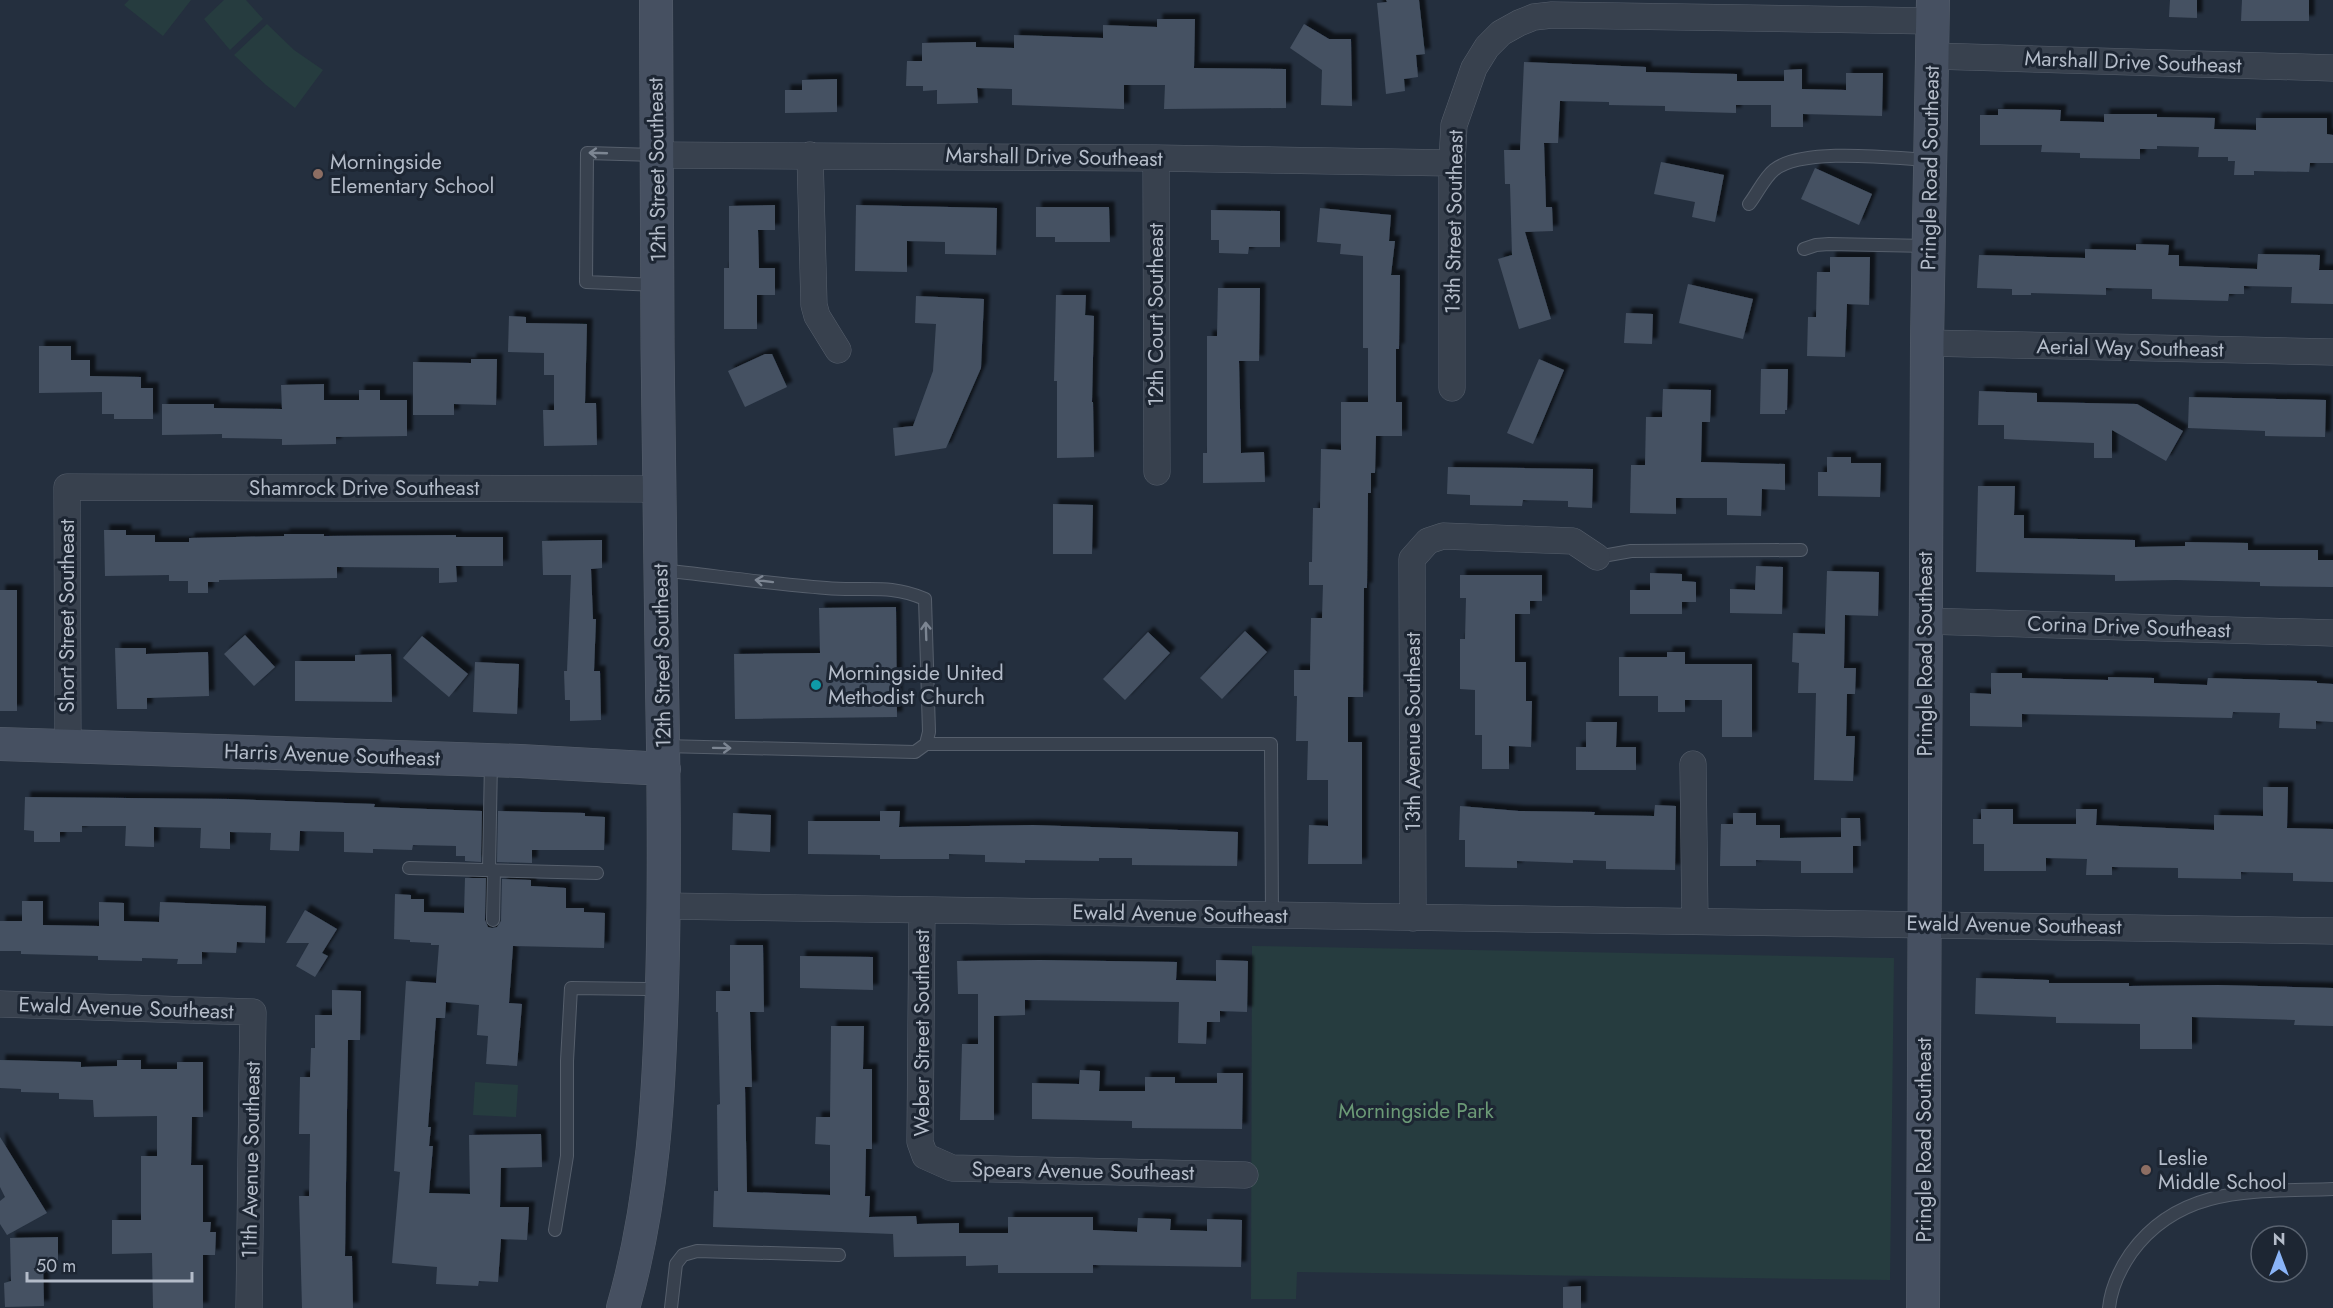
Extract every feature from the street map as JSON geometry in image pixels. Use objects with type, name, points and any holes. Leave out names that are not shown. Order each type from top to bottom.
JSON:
[{"type":"main road","name":"12th Street Southeast","points":[[623,1308],[643,1222],[655,1137],[661,1051],[664,758],[660,570],[656,0]]},
{"type":"main road","name":"Pringle Road Southeast","points":[[1923,1308],[1927,343],[1933,10]]},
{"type":"main road","name":"Harris Avenue Southeast","points":[[0,744],[491,760],[664,758]]},
{"type":"street","name":"13th Street Southeast","points":[[1452,388],[1454,125],[1474,68],[1487,47],[1501,33],[1534,17],[1552,15],[1933,10]]},
{"type":"street","name":"Marshall Drive Southeast","points":[[1933,57],[2333,68]]},
{"type":"street","name":"Marshall Drive Southeast","points":[[656,155],[1156,158],[1452,163]]},
{"type":"street","points":[[810,155],[814,305],[817,316],[838,350]]},
{"type":"street","name":"12th Court Southeast","points":[[1156,158],[1157,472]]},
{"type":"street","name":"Aerial Way Southeast","points":[[1927,343],[2333,352]]},
{"type":"street","name":"Shamrock Drive Southeast","points":[[67,487],[660,489]]},
{"type":"street","name":"Short Street Southeast","points":[[67,487],[68,746]]},
{"type":"street","name":"13th Avenue Southeast","points":[[1413,918],[1412,559],[1428,541],[1443,536],[1566,540],[1573,541],[1597,557]]},
{"type":"street","name":"Corina Drive Southeast","points":[[1925,621],[2333,633]]},
{"type":"street","points":[[1693,764],[1695,921]]},
{"type":"street","name":"Ewald Avenue Southeast","points":[[664,906],[2333,931]]},
{"type":"street","name":"Weber Street Southeast","points":[[922,910],[920,1142],[925,1156]]},
{"type":"street","name":"Ewald Avenue Southeast","points":[[0,1004],[253,1012]]},
{"type":"street","name":"11th Avenue Southeast","points":[[249,1308],[253,1012]]},
{"type":"street","name":"Spears Avenue Southeast","points":[[925,1156],[952,1168],[1245,1175]]},
{"type":"lane","points":[[656,155],[587,153],[586,282],[659,286]]},
{"type":"lane","points":[[1749,204],[1774,170],[1790,162],[1813,157],[1930,160]]},
{"type":"lane","points":[[1804,249],[1828,244],[1929,246]]},
{"type":"lane","points":[[1597,557],[1631,551],[1801,550]]},
{"type":"lane","points":[[660,570],[828,589],[889,588],[908,591],[925,599],[929,732],[926,744],[915,753],[664,758]]},
{"type":"lane","points":[[926,744],[1271,744],[1272,915]]},
{"type":"lane","points":[[491,760],[493,920]]},
{"type":"lane","points":[[409,868],[597,873]]},
{"type":"lane","points":[[555,1230],[567,1148],[567,1061],[571,988],[647,989]]},
{"type":"lane","points":[[2109,1308],[2110,1295],[2123,1265],[2139,1241],[2176,1211],[2199,1201],[2225,1194],[2333,1189]]},
{"type":"lane","points":[[671,1308],[676,1264],[683,1255],[697,1251],[839,1255]]},
{"type":"green space","points":[[129,0],[191,0],[163,36],[124,5]]},
{"type":"green space","points":[[224,0],[246,0],[263,19],[230,50],[204,19]]},
{"type":"green space","points":[[267,24],[294,50],[323,70],[295,108],[234,55]]},
{"type":"green space","name":"Morningside Park","points":[[1252,946],[1894,958],[1890,1280],[1297,1272],[1296,1299],[1251,1299]]},
{"type":"green space","points":[[475,1082],[518,1085],[516,1117],[473,1115]]},
{"type":"building","points":[[1386,0],[1419,0],[1425,54],[1416,55],[1418,77],[1404,79],[1405,91],[1386,94],[1377,3],[1387,2]]},
{"type":"building","points":[[2170,0],[2197,0],[2197,18],[2169,17]]},
{"type":"building","points":[[2242,0],[2309,0],[2309,21],[2241,21]]},
{"type":"building","points":[[1157,19],[1195,19],[1194,68],[1286,69],[1286,108],[1164,109],[1165,85],[1124,85],[1124,109],[1012,105],[1012,89],[977,88],[978,103],[937,104],[937,90],[923,91],[923,86],[906,86],[907,61],[922,61],[922,43],[976,42],[976,47],[1014,48],[1014,35],[1103,38],[1103,25],[1157,27]]},
{"type":"building","points":[[1304,24],[1329,39],[1351,39],[1352,106],[1321,105],[1322,70],[1290,48]]},
{"type":"building","points":[[1524,62],[1646,67],[1646,72],[1737,74],[1737,81],[1784,81],[1784,70],[1802,69],[1802,89],[1846,90],[1846,73],[1883,73],[1882,116],[1803,114],[1803,127],[1771,127],[1771,105],[1736,105],[1736,113],[1665,111],[1665,106],[1560,101],[1558,143],[1544,143],[1546,207],[1552,207],[1553,231],[1525,232],[1551,319],[1519,329],[1498,259],[1512,255],[1510,184],[1505,184],[1504,150],[1520,150]]},
{"type":"building","points":[[837,79],[837,112],[785,113],[785,90],[802,90],[802,80]]},
{"type":"building","points":[[1998,109],[2061,110],[2060,121],[2104,122],[2104,114],[2157,114],[2157,117],[2215,118],[2214,129],[2256,130],[2256,118],[2327,118],[2327,134],[2333,135],[2333,163],[2310,163],[2309,172],[2254,171],[2254,175],[2234,175],[2235,161],[2228,161],[2228,157],[2198,157],[2199,147],[2157,146],[2157,149],[2140,149],[2140,159],[2080,158],[2080,153],[2041,152],[2042,145],[1980,145],[1980,115],[1998,115]]},
{"type":"building","points":[[1661,162],[1724,175],[1715,222],[1692,217],[1695,202],[1654,194]]},
{"type":"building","points":[[1815,168],[1872,194],[1859,225],[1801,199]]},
{"type":"building","points":[[775,205],[775,230],[758,230],[759,268],[775,268],[775,295],[757,295],[757,329],[724,329],[724,268],[729,268],[729,206]]},
{"type":"building","points":[[856,205],[997,208],[996,255],[945,254],[945,242],[907,241],[907,272],[855,271]]},
{"type":"building","points":[[1036,207],[1109,207],[1110,242],[1055,242],[1055,237],[1036,237]]},
{"type":"building","points":[[1320,208],[1391,215],[1389,241],[1395,241],[1391,275],[1400,275],[1396,402],[1402,402],[1402,436],[1376,436],[1375,473],[1371,473],[1371,493],[1368,493],[1363,697],[1348,697],[1348,742],[1362,742],[1362,864],[1308,864],[1309,825],[1328,826],[1328,780],[1307,780],[1308,741],[1296,741],[1297,696],[1294,696],[1294,670],[1310,670],[1311,618],[1322,618],[1323,585],[1309,585],[1309,562],[1312,562],[1313,508],[1320,508],[1321,449],[1341,450],[1341,402],[1368,402],[1368,348],[1363,348],[1363,256],[1340,254],[1341,244],[1317,242]]},
{"type":"building","points":[[1211,210],[1280,211],[1280,247],[1249,247],[1248,254],[1219,253],[1219,240],[1211,240]]},
{"type":"building","points":[[2136,244],[2169,245],[2168,255],[2179,255],[2179,266],[2257,269],[2258,254],[2320,255],[2319,270],[2333,270],[2333,304],[2291,303],[2292,287],[2244,286],[2244,294],[2229,294],[2228,301],[2152,299],[2152,289],[2106,288],[2106,295],[2031,293],[2031,295],[2012,295],[2012,289],[1977,288],[1979,255],[2085,258],[2085,249],[2136,250]]},
{"type":"building","points":[[1830,257],[1870,257],[1869,305],[1847,304],[1845,357],[1807,356],[1808,317],[1816,317],[1817,272],[1830,272]]},
{"type":"building","points":[[1688,284],[1753,299],[1743,339],[1679,323]]},
{"type":"building","points":[[1218,288],[1260,288],[1259,361],[1239,361],[1241,453],[1264,452],[1265,482],[1203,483],[1203,453],[1207,453],[1207,336],[1217,336]]},
{"type":"building","points":[[1056,295],[1086,295],[1085,315],[1094,316],[1092,402],[1094,457],[1057,458],[1057,381],[1054,381]]},
{"type":"building","points":[[916,296],[984,299],[981,368],[946,448],[895,456],[893,428],[913,426],[933,371],[936,324],[915,323]]},
{"type":"building","points":[[1626,313],[1653,314],[1652,344],[1624,343]]},
{"type":"building","points":[[509,316],[526,317],[526,323],[587,324],[585,403],[596,403],[597,445],[544,446],[543,410],[554,410],[554,375],[544,375],[544,353],[508,352]]},
{"type":"building","points":[[39,346],[71,346],[71,360],[90,360],[90,376],[141,377],[141,388],[153,388],[153,419],[114,419],[114,414],[102,414],[102,392],[39,393]]},
{"type":"building","points":[[765,354],[772,354],[787,387],[745,407],[728,371]]},
{"type":"building","points":[[471,359],[497,359],[496,405],[454,404],[454,415],[413,415],[413,362],[471,363]]},
{"type":"building","points":[[1539,359],[1564,370],[1533,444],[1507,433]]},
{"type":"building","points":[[1761,369],[1788,369],[1785,414],[1760,414]]},
{"type":"building","points":[[324,384],[324,400],[359,400],[359,390],[380,390],[380,400],[407,400],[407,436],[336,437],[336,444],[282,445],[282,439],[222,438],[222,434],[162,435],[162,404],[214,404],[214,408],[282,409],[281,385]]},
{"type":"building","points":[[1663,389],[1711,390],[1710,422],[1702,422],[1701,462],[1785,464],[1785,490],[1762,489],[1761,516],[1727,515],[1727,498],[1676,498],[1676,514],[1630,513],[1631,465],[1645,465],[1646,417],[1662,417]]},
{"type":"building","points":[[1979,391],[2037,393],[2037,402],[2137,404],[2183,431],[2166,461],[2112,430],[2112,458],[2094,458],[2094,443],[2004,439],[2004,425],[1978,425]]},
{"type":"building","points":[[2189,397],[2326,400],[2325,437],[2265,436],[2265,431],[2188,428]]},
{"type":"building","points":[[1827,457],[1851,457],[1851,463],[1881,463],[1880,497],[1818,496],[1818,472],[1827,472]]},
{"type":"building","points":[[1448,467],[1593,469],[1592,508],[1568,507],[1568,501],[1523,500],[1522,506],[1470,505],[1470,495],[1447,494]]},
{"type":"building","points":[[1978,486],[2015,486],[2014,515],[2024,515],[2024,538],[2135,540],[2135,547],[2185,546],[2185,542],[2248,543],[2248,550],[2318,550],[2318,560],[2333,560],[2333,587],[2260,586],[2260,582],[2115,581],[2115,575],[1976,572]]},
{"type":"building","points":[[1053,504],[1093,505],[1092,554],[1053,554]]},
{"type":"building","points":[[104,530],[126,530],[126,535],[155,535],[155,542],[189,542],[189,538],[284,536],[284,534],[503,537],[503,566],[456,566],[457,582],[439,583],[439,568],[337,567],[337,578],[219,580],[219,582],[208,582],[208,593],[188,593],[188,581],[169,581],[169,575],[105,576]]},
{"type":"building","points":[[602,540],[602,568],[591,569],[593,619],[596,619],[594,671],[600,671],[601,720],[570,721],[570,700],[565,700],[564,671],[567,671],[571,575],[543,575],[542,541]]},
{"type":"building","points":[[1756,566],[1783,567],[1782,614],[1730,613],[1730,589],[1755,590]]},
{"type":"building","points":[[1827,571],[1879,572],[1878,616],[1845,615],[1844,668],[1856,668],[1855,694],[1847,694],[1846,736],[1855,736],[1853,781],[1814,780],[1816,693],[1798,693],[1799,663],[1792,662],[1793,633],[1825,634]]},
{"type":"building","points":[[1650,573],[1682,574],[1682,581],[1696,582],[1696,602],[1682,602],[1682,614],[1630,614],[1630,590],[1650,590]]},
{"type":"building","points":[[1460,575],[1542,575],[1542,601],[1530,601],[1530,614],[1515,614],[1515,662],[1526,662],[1526,701],[1532,701],[1531,747],[1509,746],[1509,769],[1482,769],[1482,735],[1475,735],[1475,690],[1460,689],[1460,639],[1465,639],[1466,598],[1460,598]]},
{"type":"building","points":[[0,590],[17,590],[17,711],[0,711]]},
{"type":"building","name":"Morningside United Methodist Church","points":[[896,607],[897,717],[735,719],[734,654],[820,653],[819,608]]},
{"type":"building","points":[[1245,631],[1267,652],[1222,699],[1200,678]]},
{"type":"building","points":[[1148,632],[1170,653],[1125,700],[1103,679]]},
{"type":"building","points":[[245,635],[275,667],[254,686],[224,654]]},
{"type":"building","points":[[422,636],[468,674],[449,697],[403,658]]},
{"type":"building","points":[[115,648],[146,648],[146,654],[208,652],[209,696],[147,698],[147,709],[117,709]]},
{"type":"building","points":[[1667,652],[1685,652],[1685,664],[1752,664],[1752,737],[1722,737],[1722,700],[1685,700],[1685,712],[1658,712],[1658,696],[1619,696],[1619,657],[1667,657]]},
{"type":"building","points":[[391,654],[392,702],[295,701],[295,661],[355,661],[355,655]]},
{"type":"building","points":[[475,662],[519,664],[517,714],[473,712]]},
{"type":"building","points":[[1991,673],[2022,673],[2022,678],[2108,680],[2108,677],[2154,678],[2154,683],[2207,685],[2208,678],[2317,681],[2317,683],[2333,684],[2333,722],[2316,721],[2316,729],[2279,728],[2280,713],[2233,712],[2232,718],[2022,714],[2022,727],[1970,726],[1970,693],[1991,694]]},
{"type":"building","points":[[1586,722],[1617,722],[1616,747],[1636,747],[1636,770],[1576,770],[1576,747],[1586,747]]},
{"type":"building","points":[[2263,787],[2288,787],[2287,828],[2333,829],[2333,882],[2293,881],[2293,873],[2241,872],[2241,879],[2178,878],[2178,868],[2112,867],[2112,875],[2086,875],[2087,859],[2046,858],[2046,871],[1984,871],[1984,844],[1973,844],[1973,819],[1981,819],[1981,809],[2013,809],[2013,824],[2076,824],[2076,809],[2097,809],[2096,825],[2214,830],[2214,815],[2263,816]]},
{"type":"building","points":[[25,797],[231,799],[375,804],[374,807],[482,811],[481,862],[465,861],[465,856],[456,856],[456,846],[413,845],[412,850],[373,849],[373,853],[344,852],[344,832],[300,831],[299,851],[270,850],[271,833],[230,832],[230,849],[200,848],[201,828],[154,827],[154,847],[125,846],[126,826],[82,826],[82,832],[60,832],[60,842],[34,842],[34,831],[24,830]]},
{"type":"building","points":[[1655,805],[1676,806],[1675,870],[1606,869],[1606,861],[1573,860],[1573,863],[1517,861],[1517,868],[1465,867],[1465,840],[1459,840],[1460,806],[1519,811],[1595,812],[1594,815],[1654,816]]},
{"type":"building","points":[[498,811],[585,813],[585,816],[605,817],[604,850],[532,850],[532,863],[497,862]]},
{"type":"building","points":[[880,811],[900,811],[899,827],[1033,825],[1238,832],[1237,866],[1132,865],[1132,858],[1099,858],[1099,861],[1025,860],[1025,863],[985,862],[985,855],[949,854],[949,859],[880,859],[880,855],[808,854],[808,821],[880,821]]},
{"type":"building","points":[[733,813],[771,815],[770,852],[732,850]]},
{"type":"building","points":[[1733,813],[1756,813],[1756,825],[1780,825],[1780,838],[1841,837],[1841,818],[1860,818],[1861,846],[1853,846],[1853,873],[1801,873],[1801,861],[1756,860],[1756,866],[1720,866],[1721,824],[1733,824]]},
{"type":"building","points":[[465,878],[486,878],[485,920],[488,927],[492,928],[497,927],[501,921],[502,879],[531,880],[531,886],[566,888],[566,908],[584,908],[584,912],[605,913],[604,948],[513,946],[509,1003],[522,1004],[517,1066],[486,1064],[488,1036],[477,1035],[479,1005],[446,1002],[445,1018],[436,1018],[428,1127],[431,1127],[429,1146],[433,1146],[429,1193],[470,1194],[469,1135],[541,1134],[542,1167],[501,1168],[500,1207],[529,1207],[527,1240],[501,1239],[498,1282],[479,1281],[478,1286],[436,1284],[437,1267],[392,1263],[400,1172],[394,1171],[406,981],[436,983],[439,945],[394,939],[395,894],[411,895],[411,899],[424,899],[424,912],[464,913]]},
{"type":"building","points":[[22,901],[43,901],[43,925],[99,926],[99,902],[124,903],[124,921],[159,922],[160,902],[266,906],[265,943],[237,942],[236,953],[202,952],[202,964],[177,964],[178,959],[98,960],[98,956],[21,954],[21,951],[0,951],[0,921],[22,921]]},
{"type":"building","points":[[305,910],[337,929],[322,953],[328,956],[315,977],[296,966],[309,943],[286,943]]},
{"type":"building","points":[[730,945],[763,945],[764,1012],[750,1012],[752,1087],[745,1087],[747,1192],[830,1195],[830,1145],[815,1144],[816,1117],[830,1117],[831,1026],[864,1026],[863,1069],[872,1069],[872,1149],[866,1149],[865,1196],[870,1196],[869,1217],[916,1216],[917,1224],[959,1223],[959,1233],[1008,1233],[1008,1217],[1093,1217],[1093,1230],[1137,1232],[1138,1218],[1171,1219],[1170,1230],[1207,1231],[1207,1219],[1242,1220],[1241,1267],[1093,1265],[1093,1273],[998,1273],[998,1265],[966,1266],[966,1256],[894,1257],[893,1234],[713,1227],[714,1191],[718,1191],[717,1105],[720,1104],[716,991],[730,991]]},
{"type":"building","points":[[800,956],[873,957],[873,990],[800,988]]},
{"type":"building","points":[[1216,960],[1248,961],[1247,1012],[1220,1011],[1220,1022],[1207,1022],[1206,1044],[1178,1043],[1179,1002],[1025,1000],[1025,1015],[994,1016],[994,1120],[960,1120],[962,1044],[978,1044],[978,994],[958,994],[957,961],[1177,962],[1176,980],[1216,981]]},
{"type":"building","points":[[1976,978],[2049,980],[2049,983],[2129,983],[2129,986],[2218,985],[2333,988],[2333,1026],[2294,1025],[2295,1020],[2192,1017],[2192,1049],[2140,1049],[2140,1024],[2056,1023],[2056,1017],[1975,1014]]},
{"type":"building","points":[[332,990],[361,991],[360,1040],[348,1040],[345,1256],[352,1256],[353,1308],[302,1308],[299,1196],[309,1196],[310,1134],[299,1134],[300,1077],[310,1077],[311,1048],[315,1048],[315,1015],[332,1015]]},
{"type":"building","points":[[0,1060],[81,1062],[81,1067],[117,1066],[117,1060],[141,1060],[141,1069],[177,1069],[177,1062],[203,1062],[203,1117],[192,1117],[191,1165],[203,1165],[203,1222],[211,1222],[210,1232],[216,1232],[215,1255],[203,1255],[203,1308],[153,1308],[152,1253],[112,1254],[112,1220],[141,1220],[141,1156],[157,1156],[157,1116],[94,1117],[93,1100],[59,1099],[59,1093],[21,1092],[21,1089],[0,1088]]},
{"type":"building","points":[[1080,1070],[1100,1071],[1099,1091],[1145,1091],[1145,1077],[1175,1077],[1175,1083],[1217,1083],[1217,1073],[1243,1073],[1242,1129],[1132,1128],[1132,1121],[1032,1119],[1032,1083],[1079,1084]]},
{"type":"building","points":[[0,1137],[47,1213],[7,1235],[0,1224],[0,1201],[5,1197],[0,1187]]},
{"type":"building","points":[[58,1237],[58,1260],[43,1260],[44,1306],[5,1307],[4,1283],[11,1281],[10,1238]]},
{"type":"building","points":[[1581,1286],[1581,1308],[1563,1308],[1563,1287]]},
{"type":"place","name":"Morningside Elementary School","points":[[318,174]]},
{"type":"place","name":"Morningside United Methodist Church","points":[[816,685]]},
{"type":"place","name":"Leslie Middle School","points":[[2146,1170]]}]
